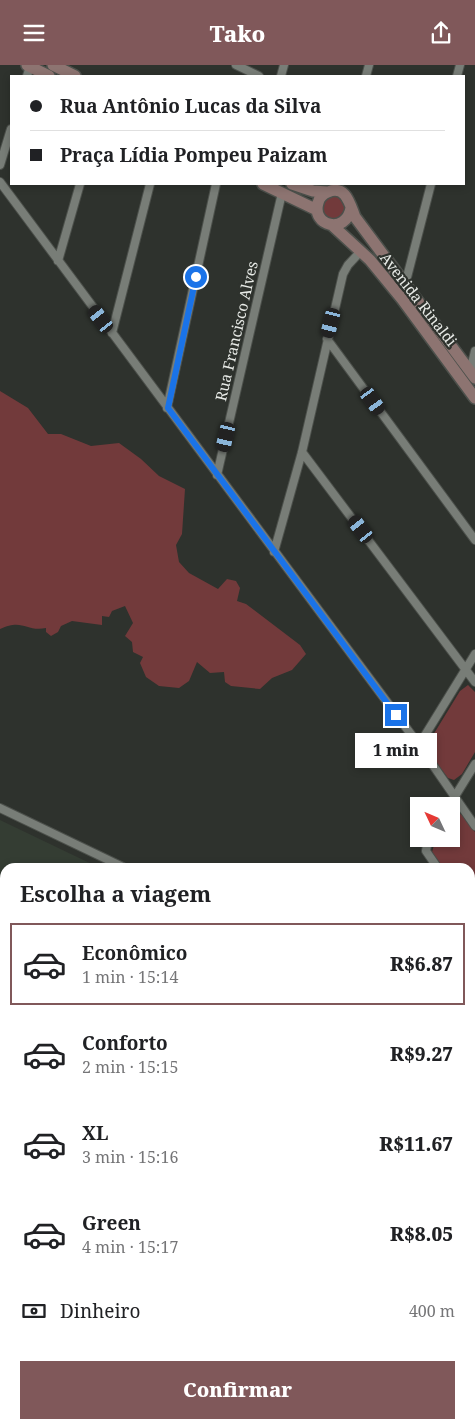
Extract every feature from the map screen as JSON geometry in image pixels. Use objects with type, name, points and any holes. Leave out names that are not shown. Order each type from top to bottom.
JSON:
[{"type":"main road","points":[[53,65],[73,75]]},
{"type":"main road","points":[[28,69],[47,75]]},
{"type":"main road","points":[[265,185],[317,210]]},
{"type":"main road","points":[[295,185],[313,191],[335,189],[348,197],[351,208],[348,219],[332,225],[322,220],[317,210],[319,199],[335,189]]},
{"type":"main road","name":"Avenida Rinaldi","points":[[351,208],[355,217],[472,375]]},
{"type":"main road","name":"Avenida Rinaldi","points":[[332,225],[361,251],[402,299],[475,398]]},
{"type":"street","points":[[236,65],[257,75]]},
{"type":"street","points":[[0,165],[10,132]]},
{"type":"street","points":[[0,181],[418,745],[453,797]]},
{"type":"street","points":[[58,261],[80,185]]},
{"type":"street","points":[[112,333],[150,185]]},
{"type":"street","points":[[168,408],[216,185]]},
{"type":"street","points":[[405,285],[431,185]]},
{"type":"street","name":"Rua Francisco Alves","points":[[217,475],[282,193]]},
{"type":"street","points":[[274,553],[302,452],[343,275],[348,265],[361,251]]},
{"type":"street","points":[[327,339],[475,540]]},
{"type":"street","points":[[472,375],[475,351]]},
{"type":"street","points":[[302,452],[475,682]]},
{"type":"street","points":[[418,745],[475,654]]},
{"type":"street","points":[[455,797],[475,763]]},
{"type":"street","points":[[460,806],[475,826]]},
{"type":"street","points":[[0,808],[115,863]]},
{"type":"street","points":[[427,847],[426,851],[434,863]]},
{"type":"shaded area","points":[[334,195],[342,199],[346,207],[342,215],[334,219],[326,215],[322,207],[326,199]]},
{"type":"shaded area","points":[[0,391],[28,408],[48,434],[61,434],[91,446],[119,443],[141,459],[159,476],[185,489],[182,534],[176,545],[179,562],[189,573],[218,589],[227,579],[236,581],[240,588],[237,601],[246,604],[300,645],[306,654],[292,670],[272,678],[260,689],[231,686],[225,682],[224,672],[210,673],[197,662],[189,681],[179,688],[159,686],[146,677],[140,663],[143,657],[133,652],[132,642],[125,636],[133,623],[125,606],[112,611],[109,617],[102,616],[102,625],[72,621],[61,626],[58,632],[51,636],[46,632],[46,628],[39,629],[14,625],[0,629]]},
{"type":"shaded area","points":[[468,685],[475,692],[475,752],[462,774],[454,780],[448,778],[428,751],[427,745],[460,691]]},
{"type":"shaded area","points":[[460,814],[463,815],[475,832],[475,863],[440,863],[432,852],[434,847],[460,847]]},
{"type":"shaded area","points":[[0,820],[90,863],[0,863]]},
{"type":"route","points":[[196,277],[168,408],[396,715]]}]
